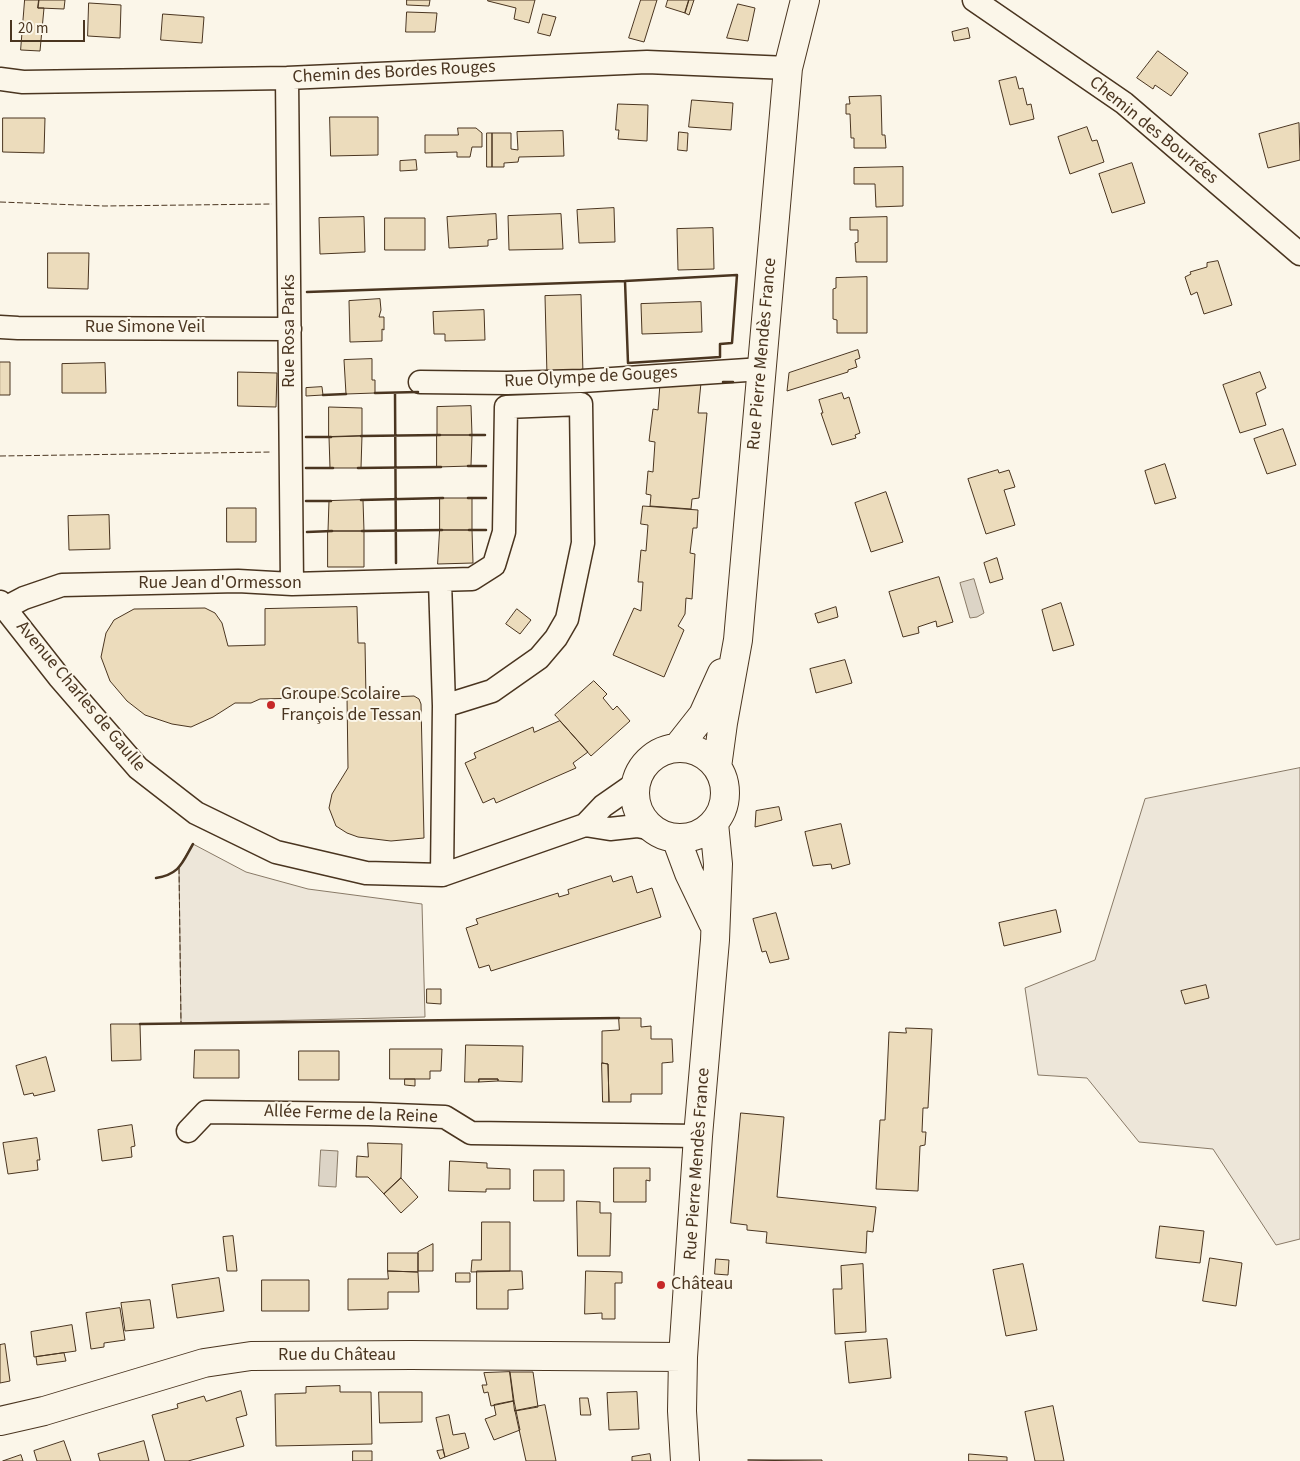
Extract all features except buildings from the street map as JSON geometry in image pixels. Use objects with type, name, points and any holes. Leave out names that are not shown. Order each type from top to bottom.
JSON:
[{"type":"street","name":"Rue Pierre Mendès France","points":[[717,767],[738,640],[788,68],[805,0]]},
{"type":"street","name":"Chemin des Bourrées","points":[[974,0],[1124,103],[1300,254]]},
{"type":"street","name":"Chemin des Bordes Rouges","points":[[0,79],[23,82],[287,78],[647,62],[788,68]]},
{"type":"street","name":"Rue Rosa Parks","points":[[287,78],[292,584]]},
{"type":"street","name":"Rue Simone Veil","points":[[0,326],[18,328],[290,329]]},
{"type":"street","name":"Rue Olympe de Gouges","points":[[420,382],[507,383],[582,381],[762,369]]},
{"type":"street","name":"Rue Olympe de Gouges","points":[[444,706],[492,691],[539,658],[556,638],[567,619],[583,543],[581,404],[506,407],[504,532],[494,565]]},
{"type":"street","name":"Rue Jean d'Ormesson","points":[[2,605],[62,585],[238,581],[292,584],[440,581],[472,579],[494,565]]},
{"type":"street","points":[[440,581],[444,706],[442,875]]},
{"type":"street","name":"Avenue Charles de Gaulle","points":[[2,605],[59,677],[138,768],[196,813],[276,852],[366,873],[442,875],[585,824],[603,806],[636,783]]},
{"type":"street","name":"Rue Pierre Mendès France","points":[[677,748],[702,714],[738,640]]},
{"type":"street","points":[[677,748],[689,749],[700,752],[717,767],[724,781],[726,796],[722,810],[714,823],[703,832],[690,837],[664,833],[644,819],[638,808],[635,796],[636,783],[647,763],[656,755],[666,750],[677,748]]},
{"type":"street","name":"Rue Pierre Mendès France","points":[[685,1461],[682,1411],[683,1358],[698,1136],[715,940],[718,864],[714,823]]},
{"type":"street","name":"Avenue Charles de Gaulle","points":[[585,824],[610,828],[637,826],[664,833]]},
{"type":"street","name":"Rue Pierre Mendès France","points":[[664,833],[689,873],[715,926]]},
{"type":"street","name":"Allée Ferme de la Reine","points":[[188,1131],[206,1112],[226,1112],[445,1117],[470,1133],[698,1136]]},
{"type":"street","name":"Rue du Château","points":[[0,1421],[44,1411],[204,1362],[251,1356],[430,1355],[683,1358]]},
{"type":"shaded area","points":[[974,579],[984,613],[970,618],[960,583]]},
{"type":"shaded area","points":[[1300,768],[1300,1239],[1276,1245],[1213,1149],[1139,1142],[1087,1078],[1038,1075],[1025,988],[1095,960],[1145,799]]},
{"type":"shaded area","points":[[193,844],[246,872],[308,889],[422,904],[425,1017],[181,1023],[179,868]]},
{"type":"shaded area","points":[[321,1150],[338,1151],[336,1187],[319,1186]]},
{"type":"fence","points":[[0,202],[104,206],[272,204]]},
{"type":"fence","points":[[0,456],[272,452]]},
{"type":"fence","points":[[179,868],[181,1023]]},
{"type":"wall","points":[[737,275],[732,343],[720,344],[720,357],[628,363],[625,281],[737,275]]},
{"type":"wall","points":[[307,292],[625,281]]},
{"type":"wall","points":[[723,382],[733,382]]},
{"type":"wall","points":[[375,393],[418,392]]},
{"type":"wall","points":[[395,393],[396,563]]},
{"type":"wall","points":[[323,395],[346,394]]},
{"type":"wall","points":[[361,436],[440,435]]},
{"type":"wall","points":[[470,435],[485,435]]},
{"type":"wall","points":[[306,437],[331,437]]},
{"type":"wall","points":[[468,466],[486,466]]},
{"type":"wall","points":[[358,468],[441,467]]},
{"type":"wall","points":[[306,468],[333,468]]},
{"type":"wall","points":[[361,500],[443,498]]},
{"type":"wall","points":[[468,498],[486,498]]},
{"type":"wall","points":[[306,501],[331,501]]},
{"type":"wall","points":[[362,531],[442,530]]},
{"type":"wall","points":[[469,530],[486,530]]},
{"type":"wall","points":[[307,532],[332,531]]},
{"type":"wall","points":[[156,878],[170,874],[179,867],[193,844]]},
{"type":"wall","points":[[140,1024],[619,1018]]},
{"type":"place","name":"Groupe Scolaire François de Tessan","points":[[271,705]]},
{"type":"place","name":"Château","points":[[661,1285]]}]
